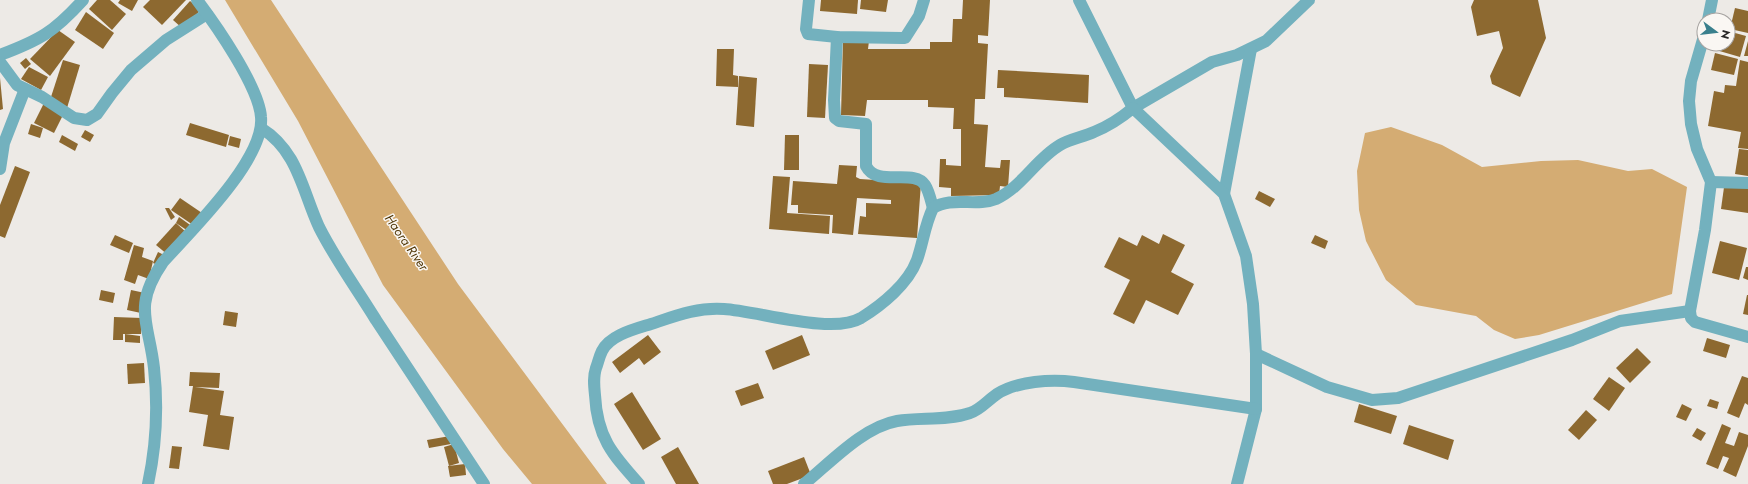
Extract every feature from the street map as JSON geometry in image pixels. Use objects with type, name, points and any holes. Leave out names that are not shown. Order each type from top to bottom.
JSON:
[{"type":"street","points":[[0,55],[46,36],[65,21],[83,0]]},
{"type":"street","points":[[148,484],[155,432],[154,367],[144,319],[147,290],[154,275],[163,262],[240,172],[256,144],[261,128],[261,116],[254,92],[197,0]]},
{"type":"street","points":[[809,0],[806,29],[808,34],[837,37],[905,38],[919,16],[924,0]]},
{"type":"street","points":[[1079,0],[1133,108],[1224,194],[1246,256],[1253,304],[1256,354],[1256,409],[1237,484]]},
{"type":"street","points":[[933,208],[938,205],[996,199],[1025,177],[1046,155],[1060,145],[1114,122],[1133,108],[1212,62],[1251,49],[1266,41],[1309,0]]},
{"type":"street","points":[[1710,12],[1712,0]]},
{"type":"street","points":[[0,62],[11,79],[25,89],[42,97],[74,118],[80,120],[92,118],[97,114],[131,70],[166,40],[207,14]]},
{"type":"street","points":[[639,484],[615,458],[603,438],[596,411],[593,376],[603,350],[615,338],[631,330],[696,309],[724,309],[815,322],[848,323],[861,318],[884,301],[910,273],[916,261],[933,208],[925,185],[914,178],[887,178],[873,174],[866,166],[866,124],[839,121],[835,118],[834,100],[837,37]]},
{"type":"street","points":[[1224,194],[1251,49]]},
{"type":"street","points":[[1699,52],[1691,81],[1689,102],[1691,124],[1697,149],[1711,182],[1705,230],[1690,311],[1691,318],[1695,322],[1748,337]]},
{"type":"street","points":[[0,169],[4,143],[25,89]]},
{"type":"street","points":[[261,128],[273,136],[282,145],[294,165],[320,227],[343,268],[484,484]]},
{"type":"street","points":[[1711,182],[1748,183]]},
{"type":"street","points":[[1256,354],[1327,387],[1372,400],[1398,398],[1572,340],[1620,321],[1690,311]]},
{"type":"street","points":[[804,484],[861,437],[876,428],[895,422],[943,418],[970,413],[998,393],[1044,381],[1058,380],[1074,382],[1256,409]]},
{"type":"water","name":"Haora River","points":[[225,0],[271,0],[458,284],[607,484],[532,484],[503,449],[383,285],[298,121]]},
{"type":"water","points":[[1391,127],[1442,145],[1482,167],[1541,161],[1578,160],[1628,171],[1652,169],[1687,187],[1672,294],[1539,335],[1515,339],[1494,330],[1476,316],[1416,305],[1386,280],[1366,241],[1359,210],[1357,171],[1365,133]]},
{"type":"building","points":[[97,0],[110,0],[126,14],[112,30],[89,9]]},
{"type":"building","points":[[120,0],[138,0],[132,11],[118,3]]},
{"type":"building","points":[[150,0],[186,0],[162,25],[143,7]]},
{"type":"building","points":[[821,0],[858,0],[857,14],[820,11]]},
{"type":"building","points":[[861,0],[888,0],[886,12],[860,9]]},
{"type":"building","points":[[963,0],[990,0],[988,36],[978,35],[978,43],[988,44],[985,99],[975,99],[974,124],[988,125],[985,167],[1000,168],[1001,160],[1010,160],[1008,187],[1000,186],[999,195],[951,196],[951,188],[939,187],[940,159],[946,159],[946,165],[961,166],[961,129],[953,129],[954,108],[928,107],[928,100],[867,100],[865,116],[841,115],[843,39],[869,41],[868,49],[930,49],[930,42],[952,42],[953,19],[962,19]]},
{"type":"building","points":[[1474,0],[1538,0],[1546,38],[1520,97],[1492,84],[1490,76],[1503,48],[1499,31],[1477,36],[1471,7]]},
{"type":"building","points":[[190,1],[201,10],[182,28],[173,20]]},
{"type":"building","points":[[1735,8],[1748,11],[1748,33],[1736,30],[1736,12],[1734,12]]},
{"type":"building","points":[[86,12],[114,33],[103,49],[75,30]]},
{"type":"building","points":[[58,30],[75,42],[50,76],[30,59]]},
{"type":"building","points":[[1736,33],[1746,36],[1740,57],[1723,52],[1736,52]]},
{"type":"building","points":[[1748,41],[1748,56],[1744,56]]},
{"type":"building","points":[[717,49],[734,49],[733,75],[738,76],[738,87],[716,86]]},
{"type":"building","points":[[1715,53],[1738,59],[1734,75],[1711,70]]},
{"type":"building","points":[[26,58],[31,64],[25,69],[20,63]]},
{"type":"building","points":[[63,60],[80,65],[67,108],[50,100]]},
{"type":"building","points":[[1740,60],[1748,62],[1748,149],[1738,148],[1741,132],[1708,126],[1714,91],[1724,93],[1725,85],[1736,86]]},
{"type":"building","points":[[809,64],[828,65],[825,118],[807,117]]},
{"type":"building","points":[[29,67],[48,77],[41,90],[21,79]]},
{"type":"building","points":[[998,70],[1089,75],[1088,103],[1004,97],[1004,88],[997,88]]},
{"type":"building","points":[[739,76],[757,78],[754,127],[736,125]]},
{"type":"building","points":[[0,78],[3,109],[0,110]]},
{"type":"building","points":[[45,101],[63,115],[54,133],[34,123]]},
{"type":"building","points":[[190,123],[229,135],[226,147],[186,135]]},
{"type":"building","points":[[31,124],[43,128],[40,138],[28,134]]},
{"type":"building","points":[[85,130],[94,135],[90,142],[81,137]]},
{"type":"building","points":[[62,135],[78,144],[75,151],[59,142]]},
{"type":"building","points":[[785,135],[799,135],[799,170],[784,170]]},
{"type":"building","points":[[230,136],[241,139],[239,148],[228,145]]},
{"type":"building","points":[[1739,149],[1748,150],[1748,176],[1735,174]]},
{"type":"building","points":[[839,165],[857,166],[856,177],[860,179],[921,183],[917,238],[858,234],[860,216],[866,217],[866,203],[891,204],[891,200],[857,198],[853,235],[832,233],[833,215],[798,213],[798,205],[791,205],[793,181],[837,184]]},
{"type":"building","points":[[15,166],[30,172],[5,238],[0,236],[0,205]]},
{"type":"building","points":[[773,176],[790,177],[787,213],[830,216],[829,234],[769,229]]},
{"type":"building","points":[[1725,180],[1748,186],[1748,213],[1721,209]]},
{"type":"building","points":[[1259,191],[1275,199],[1270,207],[1255,199]]},
{"type":"building","points":[[180,198],[202,213],[193,225],[171,210]]},
{"type":"building","points":[[165,208],[169,208],[175,217],[171,220]]},
{"type":"building","points":[[179,217],[193,227],[188,231],[176,223]]},
{"type":"building","points":[[176,223],[187,233],[168,255],[156,245]]},
{"type":"building","points":[[1163,234],[1185,245],[1171,272],[1194,284],[1178,315],[1146,300],[1134,324],[1113,314],[1130,280],[1104,267],[1119,237],[1137,246],[1142,235],[1159,244]]},
{"type":"building","points":[[115,235],[133,243],[129,253],[110,245]]},
{"type":"building","points":[[1315,235],[1328,241],[1325,249],[1311,243]]},
{"type":"building","points":[[1720,241],[1747,248],[1739,280],[1712,273]]},
{"type":"building","points":[[134,245],[144,248],[142,257],[153,261],[149,279],[138,275],[135,284],[124,280]]},
{"type":"building","points":[[158,252],[164,255],[160,266],[153,263]]},
{"type":"building","points":[[1746,267],[1748,267],[1748,280],[1743,278]]},
{"type":"building","points":[[101,290],[115,293],[113,303],[99,300]]},
{"type":"building","points":[[131,290],[145,293],[141,313],[127,310]]},
{"type":"building","points":[[1748,295],[1748,315],[1743,314]]},
{"type":"building","points":[[225,311],[238,313],[236,327],[223,325]]},
{"type":"building","points":[[114,317],[142,318],[141,334],[123,334],[123,340],[113,340]]},
{"type":"building","points":[[125,334],[140,336],[140,343],[125,342]]},
{"type":"building","points":[[648,335],[661,352],[644,365],[639,358],[620,373],[612,362]]},
{"type":"building","points":[[802,335],[810,355],[773,370],[765,351]]},
{"type":"building","points":[[1707,338],[1730,345],[1726,358],[1703,351]]},
{"type":"building","points":[[1637,348],[1651,362],[1630,383],[1616,368]]},
{"type":"building","points":[[144,363],[145,383],[128,384],[127,364]]},
{"type":"building","points":[[190,372],[220,373],[219,388],[195,387],[224,391],[220,415],[234,417],[229,450],[203,446],[208,415],[189,412],[193,386],[189,386]]},
{"type":"building","points":[[1742,376],[1748,378],[1748,405],[1745,403],[1739,418],[1727,413]]},
{"type":"building","points":[[1609,377],[1625,388],[1609,411],[1593,399]]},
{"type":"building","points":[[758,383],[764,398],[741,406],[735,391]]},
{"type":"building","points":[[632,392],[661,439],[643,450],[614,404]]},
{"type":"building","points":[[1710,399],[1719,402],[1717,409],[1707,406]]},
{"type":"building","points":[[1359,404],[1397,416],[1391,434],[1354,422]]},
{"type":"building","points":[[1682,404],[1692,409],[1686,421],[1676,417]]},
{"type":"building","points":[[1586,410],[1597,420],[1579,440],[1568,430]]},
{"type":"building","points":[[1722,424],[1731,428],[1725,443],[1734,446],[1739,432],[1748,435],[1748,446],[1736,477],[1723,471],[1729,458],[1723,456],[1718,469],[1706,464]]},
{"type":"building","points":[[1409,425],[1454,440],[1448,460],[1403,444]]},
{"type":"building","points":[[1697,428],[1706,433],[1701,441],[1692,436]]},
{"type":"building","points":[[450,436],[451,444],[429,448],[427,440]]},
{"type":"building","points":[[454,444],[459,463],[449,466],[444,447]]},
{"type":"building","points":[[172,446],[182,447],[179,469],[169,468]]},
{"type":"building","points":[[678,447],[699,484],[676,484],[661,457]]},
{"type":"building","points":[[804,457],[811,475],[787,484],[773,484],[768,471]]},
{"type":"building","points":[[465,464],[466,475],[450,477],[448,466]]}]
